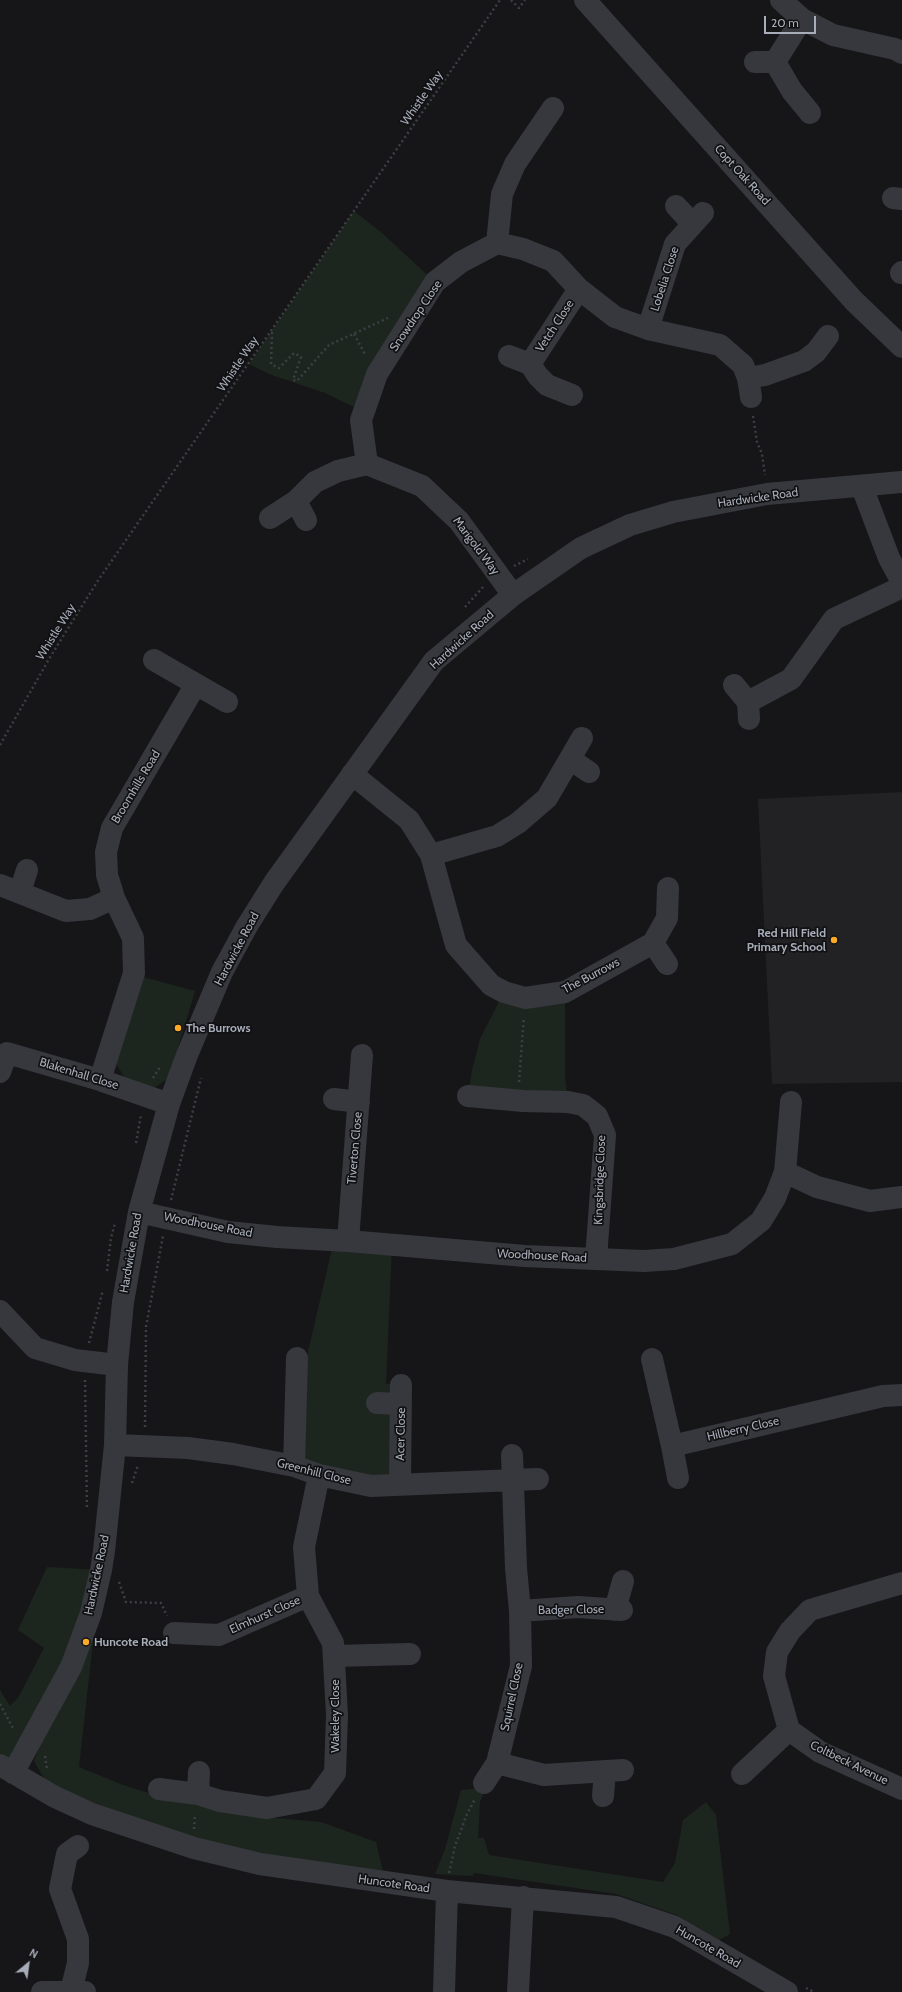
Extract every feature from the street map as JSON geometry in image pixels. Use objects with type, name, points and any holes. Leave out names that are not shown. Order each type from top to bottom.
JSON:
[{"type":"street","name":"Copt Oak Road","points":[[585,0],[854,301],[902,347]]},
{"type":"street","points":[[781,0],[802,19],[833,36],[895,50],[902,53]]},
{"type":"street","points":[[802,19],[765,62],[792,90],[810,113]]},
{"type":"street","points":[[553,108],[515,164],[505,186],[502,194],[497,243],[523,250],[553,261],[579,289],[615,317],[648,329],[720,345],[743,365],[749,388],[765,375],[804,361],[816,352],[828,336]]},
{"type":"street","name":"Lobelia Close","points":[[648,329],[675,244],[698,219],[676,206]]},
{"type":"street","name":"Snowdrop Close","points":[[367,464],[360,420],[377,374],[435,282],[461,262],[497,243]]},
{"type":"street","name":"Vetch Close","points":[[530,364],[579,289]]},
{"type":"street","points":[[509,356],[530,364],[538,376],[547,385],[572,394]]},
{"type":"street","points":[[270,518],[296,501],[315,482],[338,471],[367,464]]},
{"type":"street","name":"Marigold Way","points":[[367,464],[422,486],[459,521],[513,595]]},
{"type":"street","name":"Hardwicke Road","points":[[7,1769],[35,1752],[71,1667],[90,1612],[104,1550],[115,1445],[117,1364],[123,1302],[139,1212],[169,1104],[187,1055],[222,972],[247,926],[282,871],[434,661],[513,595],[581,548],[630,525],[673,512],[767,494],[902,482]]},
{"type":"street","points":[[862,486],[889,558],[902,582]]},
{"type":"street","points":[[296,501],[306,520]]},
{"type":"street","points":[[747,700],[790,679],[834,619],[902,587]]},
{"type":"street","points":[[154,660],[227,702]]},
{"type":"street","name":"Broomhills Road","points":[[100,1080],[134,973],[133,938],[114,898],[107,875],[106,852],[112,828],[196,684]]},
{"type":"street","points":[[431,855],[497,836],[518,823],[547,798],[582,738]]},
{"type":"street","points":[[570,759],[589,772]]},
{"type":"street","name":"The Burrows","points":[[352,774],[409,820],[431,855],[456,945],[491,985],[504,992],[525,998],[565,992],[653,943]]},
{"type":"street","points":[[27,870],[10,888],[66,911],[90,909],[114,898]]},
{"type":"street","points":[[668,888],[667,918],[653,943],[668,964]]},
{"type":"street","name":"Tiverton Close","points":[[348,1241],[362,1055]]},
{"type":"street","name":"Blakenhall Close","points":[[2,1058],[100,1080],[169,1104]]},
{"type":"street","name":"Kingsbridge Close","points":[[468,1096],[517,1101],[568,1102],[583,1105],[597,1116],[605,1135],[596,1258]]},
{"type":"street","points":[[334,1099],[359,1102]]},
{"type":"street","name":"Woodhouse Road","points":[[139,1212],[228,1232],[277,1237],[348,1241],[525,1256],[644,1261],[674,1259],[732,1244],[761,1221],[775,1198],[785,1172],[791,1102]]},
{"type":"street","points":[[785,1172],[818,1187],[870,1201],[902,1197]]},
{"type":"street","points":[[0,1311],[35,1348],[87,1362],[117,1364]]},
{"type":"street","points":[[294,1466],[297,1358]]},
{"type":"street","points":[[652,1359],[678,1478]]},
{"type":"street","name":"Acer Close","points":[[377,1403],[401,1394],[400,1484]]},
{"type":"street","name":"Hillberry Close","points":[[672,1446],[883,1396],[902,1395]]},
{"type":"street","name":"Greenhill Close","points":[[115,1445],[195,1449],[233,1454],[294,1466],[318,1475],[371,1486],[538,1479]]},
{"type":"street","name":"Squirrel Close","points":[[484,1783],[497,1763],[521,1666],[520,1611],[516,1568],[512,1455]]},
{"type":"street","name":"Wakeley Close","points":[[159,1789],[198,1794],[220,1801],[268,1808],[316,1799],[335,1773],[337,1715],[333,1643],[308,1596],[304,1547],[318,1475]]},
{"type":"street","name":"Badger Close","points":[[520,1611],[578,1608],[619,1610],[623,1581]]},
{"type":"street","points":[[742,1774],[789,1730],[774,1676],[777,1652],[790,1632],[810,1610],[902,1583]]},
{"type":"street","name":"Elmhurst Close","points":[[174,1633],[219,1635],[308,1596]]},
{"type":"street","points":[[334,1656],[410,1654]]},
{"type":"street","name":"Coltbeck Avenue","points":[[789,1730],[820,1752],[902,1789]]},
{"type":"street","points":[[497,1763],[544,1775],[614,1770],[603,1796]]},
{"type":"street","name":"Huncote Road","points":[[7,1769],[55,1797],[92,1814],[194,1848],[260,1864],[448,1879],[522,1897],[616,1907],[675,1927],[794,1988]]},
{"type":"street","points":[[198,1794],[200,1772]]},
{"type":"street","points":[[71,1992],[78,1963],[78,1940],[60,1889],[67,1854],[78,1846]]},
{"type":"street","points":[[444,1992],[448,1879]]},
{"type":"street","points":[[518,1992],[522,1897]]},
{"type":"street","points":[[42,1992],[85,1992]]},
{"type":"path","name":"Whistle Way","points":[[0,745],[41,672],[97,582],[500,0]]},
{"type":"path","points":[[511,0],[519,8],[525,0]]},
{"type":"path","points":[[272,330],[271,364],[279,368],[294,353],[301,357],[293,380],[297,381],[329,345],[395,315]]},
{"type":"path","points":[[749,388],[754,430],[762,454],[767,494]]},
{"type":"path","points":[[465,608],[496,573],[534,556]]},
{"type":"path","points":[[517,1101],[525,998]]},
{"type":"path","points":[[135,1151],[144,1095],[162,1063]]},
{"type":"path","points":[[132,1485],[144,1447],[146,1425],[146,1327],[167,1218],[203,1071]]},
{"type":"path","points":[[106,1276],[111,1238],[117,1217]]},
{"type":"path","points":[[87,1517],[84,1385],[88,1346],[105,1284]]},
{"type":"path","points":[[104,1550],[115,1569],[126,1602],[161,1603],[174,1633]]},
{"type":"path","points":[[0,1704],[51,1774]]},
{"type":"path","points":[[448,1879],[455,1846],[467,1814],[484,1783]]},
{"type":"path","points":[[194,1848],[196,1800],[198,1794]]},
{"type":"path","points":[[794,1988],[814,1992]]},
{"type":"shaded area","points":[[354,211],[382,233],[435,282],[362,411],[325,393],[269,374],[249,364]]},
{"type":"shaded area","name":"Red Hill Field Primary School","points":[[902,792],[902,1082],[772,1084],[758,799]]},
{"type":"shaded area","points":[[143,977],[195,991],[169,1078],[154,1088],[125,1078],[116,1064]]},
{"type":"shaded area","points":[[504,992],[565,992],[565,1076],[568,1102],[468,1096],[472,1070],[480,1039]]},
{"type":"shaded area","points":[[334,1240],[392,1245],[386,1384],[401,1385],[400,1484],[294,1466],[307,1356]]},
{"type":"shaded area","points":[[47,1567],[101,1570],[79,1767],[123,1785],[158,1796],[252,1816],[321,1822],[376,1842],[384,1875],[194,1841],[48,1785],[34,1761],[52,1712],[26,1751],[0,1765],[0,1690],[10,1706],[18,1698],[44,1648],[18,1630]]},
{"type":"shaded area","points":[[481,1788],[485,1790],[480,1802],[478,1838],[484,1838],[489,1855],[663,1882],[675,1863],[683,1820],[706,1802],[716,1815],[730,1934],[719,1940],[677,1915],[616,1894],[474,1873],[473,1876],[435,1874],[445,1849],[461,1790]]},
{"type":"place","name":"Red Hill Field Primary School","points":[[834,940]]},
{"type":"place","name":"The Burrows","points":[[178,1028]]},
{"type":"place","name":"Huncote Road","points":[[86,1642]]}]
